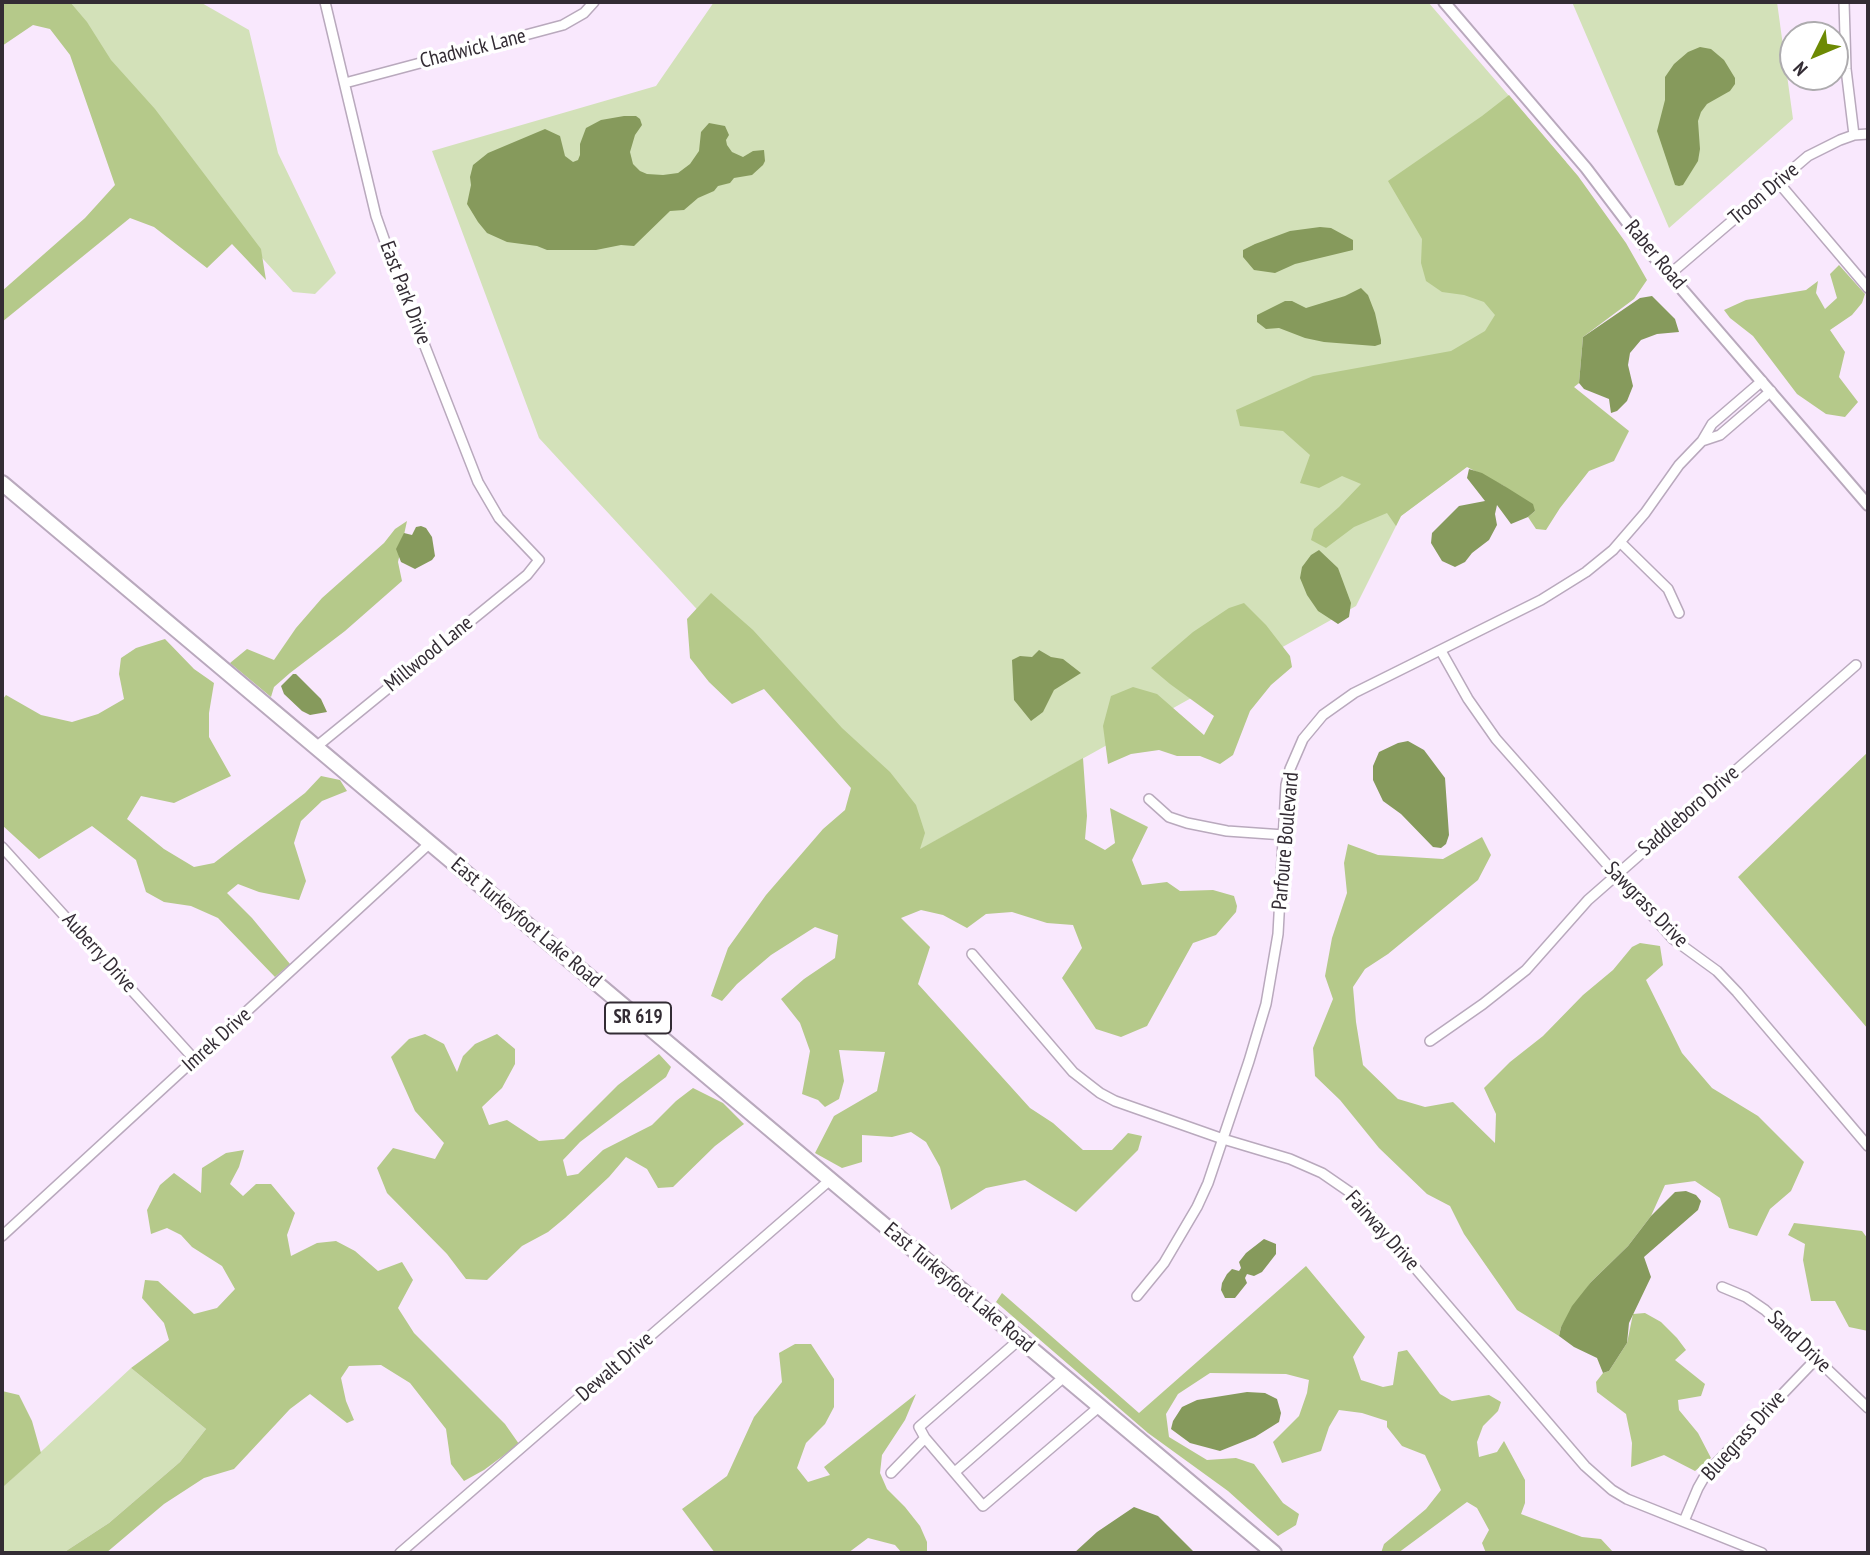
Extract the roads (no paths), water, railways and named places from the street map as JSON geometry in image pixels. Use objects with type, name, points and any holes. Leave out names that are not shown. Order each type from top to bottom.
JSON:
[{"type":"main road","name":"East Turkeyfoot Lake Road","points":[[2,483],[1274,1553]]},
{"type":"street","name":"East Park Drive","points":[[325,2],[376,216],[478,482],[499,518],[539,560]]},
{"type":"street","name":"Chadwick Lane","points":[[345,83],[563,25],[584,13],[594,2]]},
{"type":"street","name":"Raber Road","points":[[1444,2],[1586,168],[1649,251],[1868,505]]},
{"type":"street","points":[[1844,2],[1846,69],[1854,135]]},
{"type":"street","name":"Troon Drive","points":[[1670,274],[1808,156],[1854,135],[1868,135]]},
{"type":"street","points":[[1778,182],[1868,288]]},
{"type":"street","name":"Parfoure Boulevard","points":[[1137,1296],[1164,1263],[1185,1230],[1208,1183],[1249,1061],[1273,969],[1280,915],[1286,785],[1299,746],[1313,725],[1334,705],[1354,693],[1564,587],[1620,542],[1645,513],[1679,465],[1702,441],[1712,424],[1762,381]]},
{"type":"street","name":"Parfoure Boulevard","points":[[1702,441],[1720,435],[1771,391]]},
{"type":"street","points":[[1620,542],[1668,589],[1679,613]]},
{"type":"street","name":"Millwood Lane","points":[[316,747],[527,575],[539,560]]},
{"type":"street","name":"Sawgrass Drive","points":[[1441,651],[1468,699],[1496,739],[1673,939],[1706,962],[1737,992],[1868,1146]]},
{"type":"street","name":"Saddleboro Drive","points":[[1430,1041],[1526,970],[1588,900],[1856,665]]},
{"type":"street","points":[[1149,799],[1169,817],[1187,823],[1227,831],[1284,835]]},
{"type":"street","name":"Imrek Drive","points":[[2,1236],[430,843]]},
{"type":"street","name":"Auberry Drive","points":[[2,847],[195,1060]]},
{"type":"street","name":"Fairway Drive","points":[[972,954],[1073,1072],[1086,1083],[1115,1101],[1290,1159],[1322,1173],[1351,1193],[1598,1480],[1627,1499],[1762,1553]]},
{"type":"street","name":"Dewalt Drive","points":[[400,1553],[830,1181]]},
{"type":"street","name":"Sand Drive","points":[[1722,1287],[1746,1297],[1765,1310],[1868,1408]]},
{"type":"street","points":[[1020,1339],[919,1427],[925,1438],[983,1506],[1100,1406]]},
{"type":"street","name":"Bluegrass Drive","points":[[1684,1521],[1706,1474],[1816,1359]]},
{"type":"street","points":[[955,1472],[1064,1377]]},
{"type":"street","points":[[891,1473],[925,1438]]}]
